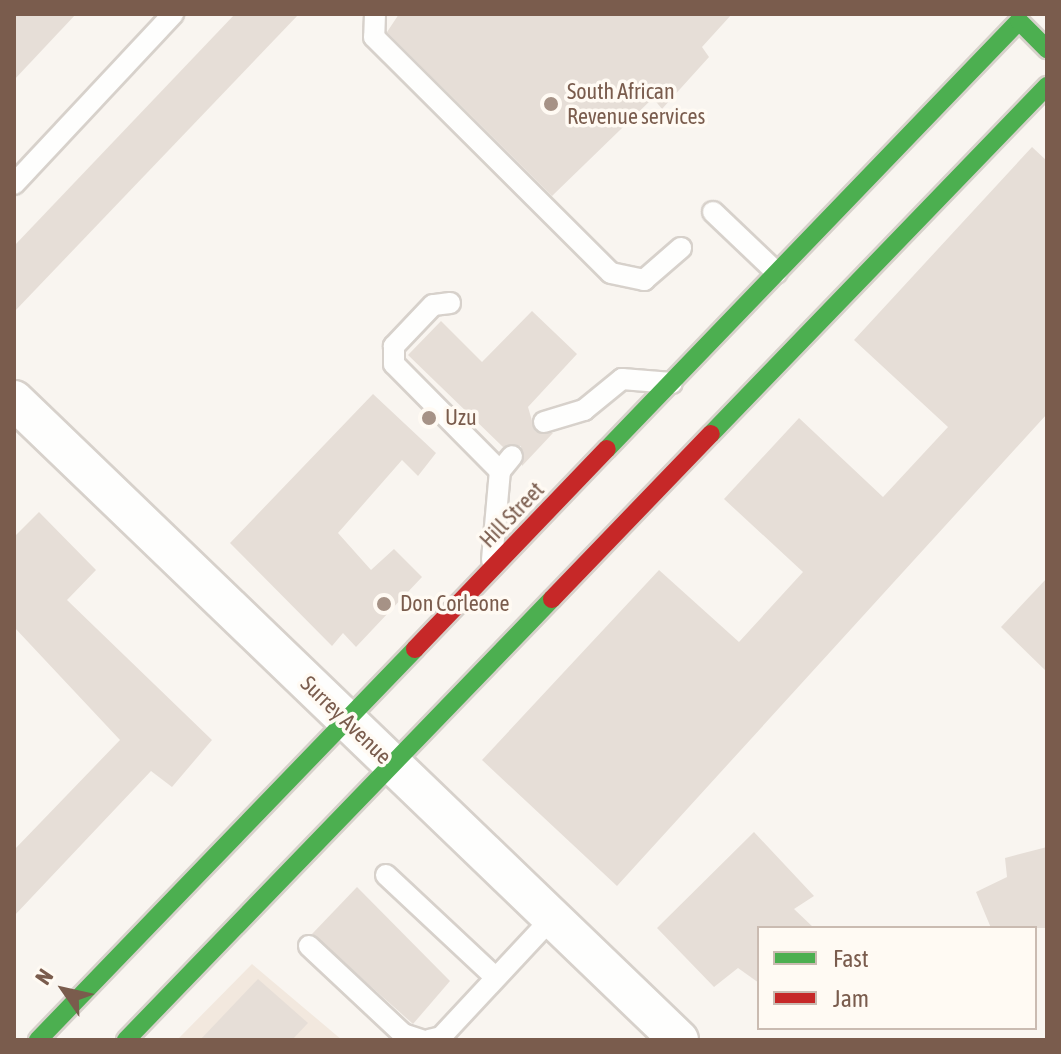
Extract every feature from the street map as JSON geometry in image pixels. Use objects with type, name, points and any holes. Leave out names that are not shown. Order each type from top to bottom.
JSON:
[{"type":"main road","points":[[1015,18],[1047,49]]},
{"type":"main road","name":"Hill Street","points":[[38,1040],[348,722],[777,273],[1015,18]]},
{"type":"main road","points":[[126,1040],[1047,86]]},
{"type":"street","name":"Surrey Avenue","points":[[14,400],[550,920],[679,1040]]},
{"type":"lane","points":[[14,184],[173,14]]},
{"type":"lane","points":[[375,14],[374,37],[611,273],[644,280],[681,248]]},
{"type":"lane","points":[[713,212],[777,273]]},
{"type":"lane","points":[[450,303],[433,305],[394,346],[394,364],[506,463],[491,572]]},
{"type":"lane","points":[[544,422],[584,410],[622,379],[672,383]]},
{"type":"lane","points":[[386,875],[495,977]]},
{"type":"lane","points":[[429,1040],[441,1037],[550,920]]},
{"type":"lane","points":[[309,946],[403,1034],[422,1040]]},
{"type":"shaded area","points":[[252,964],[342,1040],[177,1040]]},
{"type":"building","points":[[14,14],[76,14],[14,80]]},
{"type":"building","points":[[235,14],[299,14],[14,312],[14,246]]},
{"type":"building","name":"South African Revenue services","points":[[399,14],[732,14],[702,47],[709,57],[662,109],[653,98],[552,196],[387,32]]},
{"type":"building","points":[[1032,147],[1047,161],[1047,414],[617,886],[482,760],[659,570],[739,642],[803,572],[724,499],[799,418],[883,497],[948,427],[854,340]]},
{"type":"building","points":[[532,311],[577,354],[528,407],[535,431],[553,433],[522,466],[521,446],[503,447],[408,355],[441,321],[482,362]]},
{"type":"building","points":[[373,394],[436,453],[418,476],[402,460],[338,533],[371,570],[394,549],[422,577],[356,647],[343,633],[332,646],[230,543]]},
{"type":"building","points":[[39,512],[96,570],[67,600],[212,740],[172,787],[151,771],[14,916],[14,850],[120,740],[14,627],[14,537]]},
{"type":"building","points":[[1047,578],[1047,672],[1001,627]]},
{"type":"building","points":[[754,832],[814,896],[794,909],[812,926],[757,926],[757,982],[738,968],[714,987],[657,928]]},
{"type":"building","points":[[1047,847],[1047,928],[990,926],[976,892],[1007,877],[1005,858]]},
{"type":"building","points":[[357,887],[450,981],[413,1024],[312,934]]},
{"type":"building","points":[[258,979],[308,1023],[292,1040],[200,1040]]},
{"type":"traffic: fast","points":[[607,449],[1019,21],[1047,49]]},
{"type":"traffic: fast","points":[[711,434],[1047,86]]},
{"type":"traffic: fast","points":[[126,1040],[552,599]]},
{"type":"traffic: fast","points":[[38,1040],[415,649]]},
{"type":"traffic: jam","points":[[552,599],[711,434]]},
{"type":"traffic: jam","points":[[415,649],[607,449]]},
{"type":"place","name":"South African Revenue services","points":[[551,104]]},
{"type":"place","name":"Uzu","points":[[429,418]]},
{"type":"place","name":"Don Corleone","points":[[384,604]]}]
